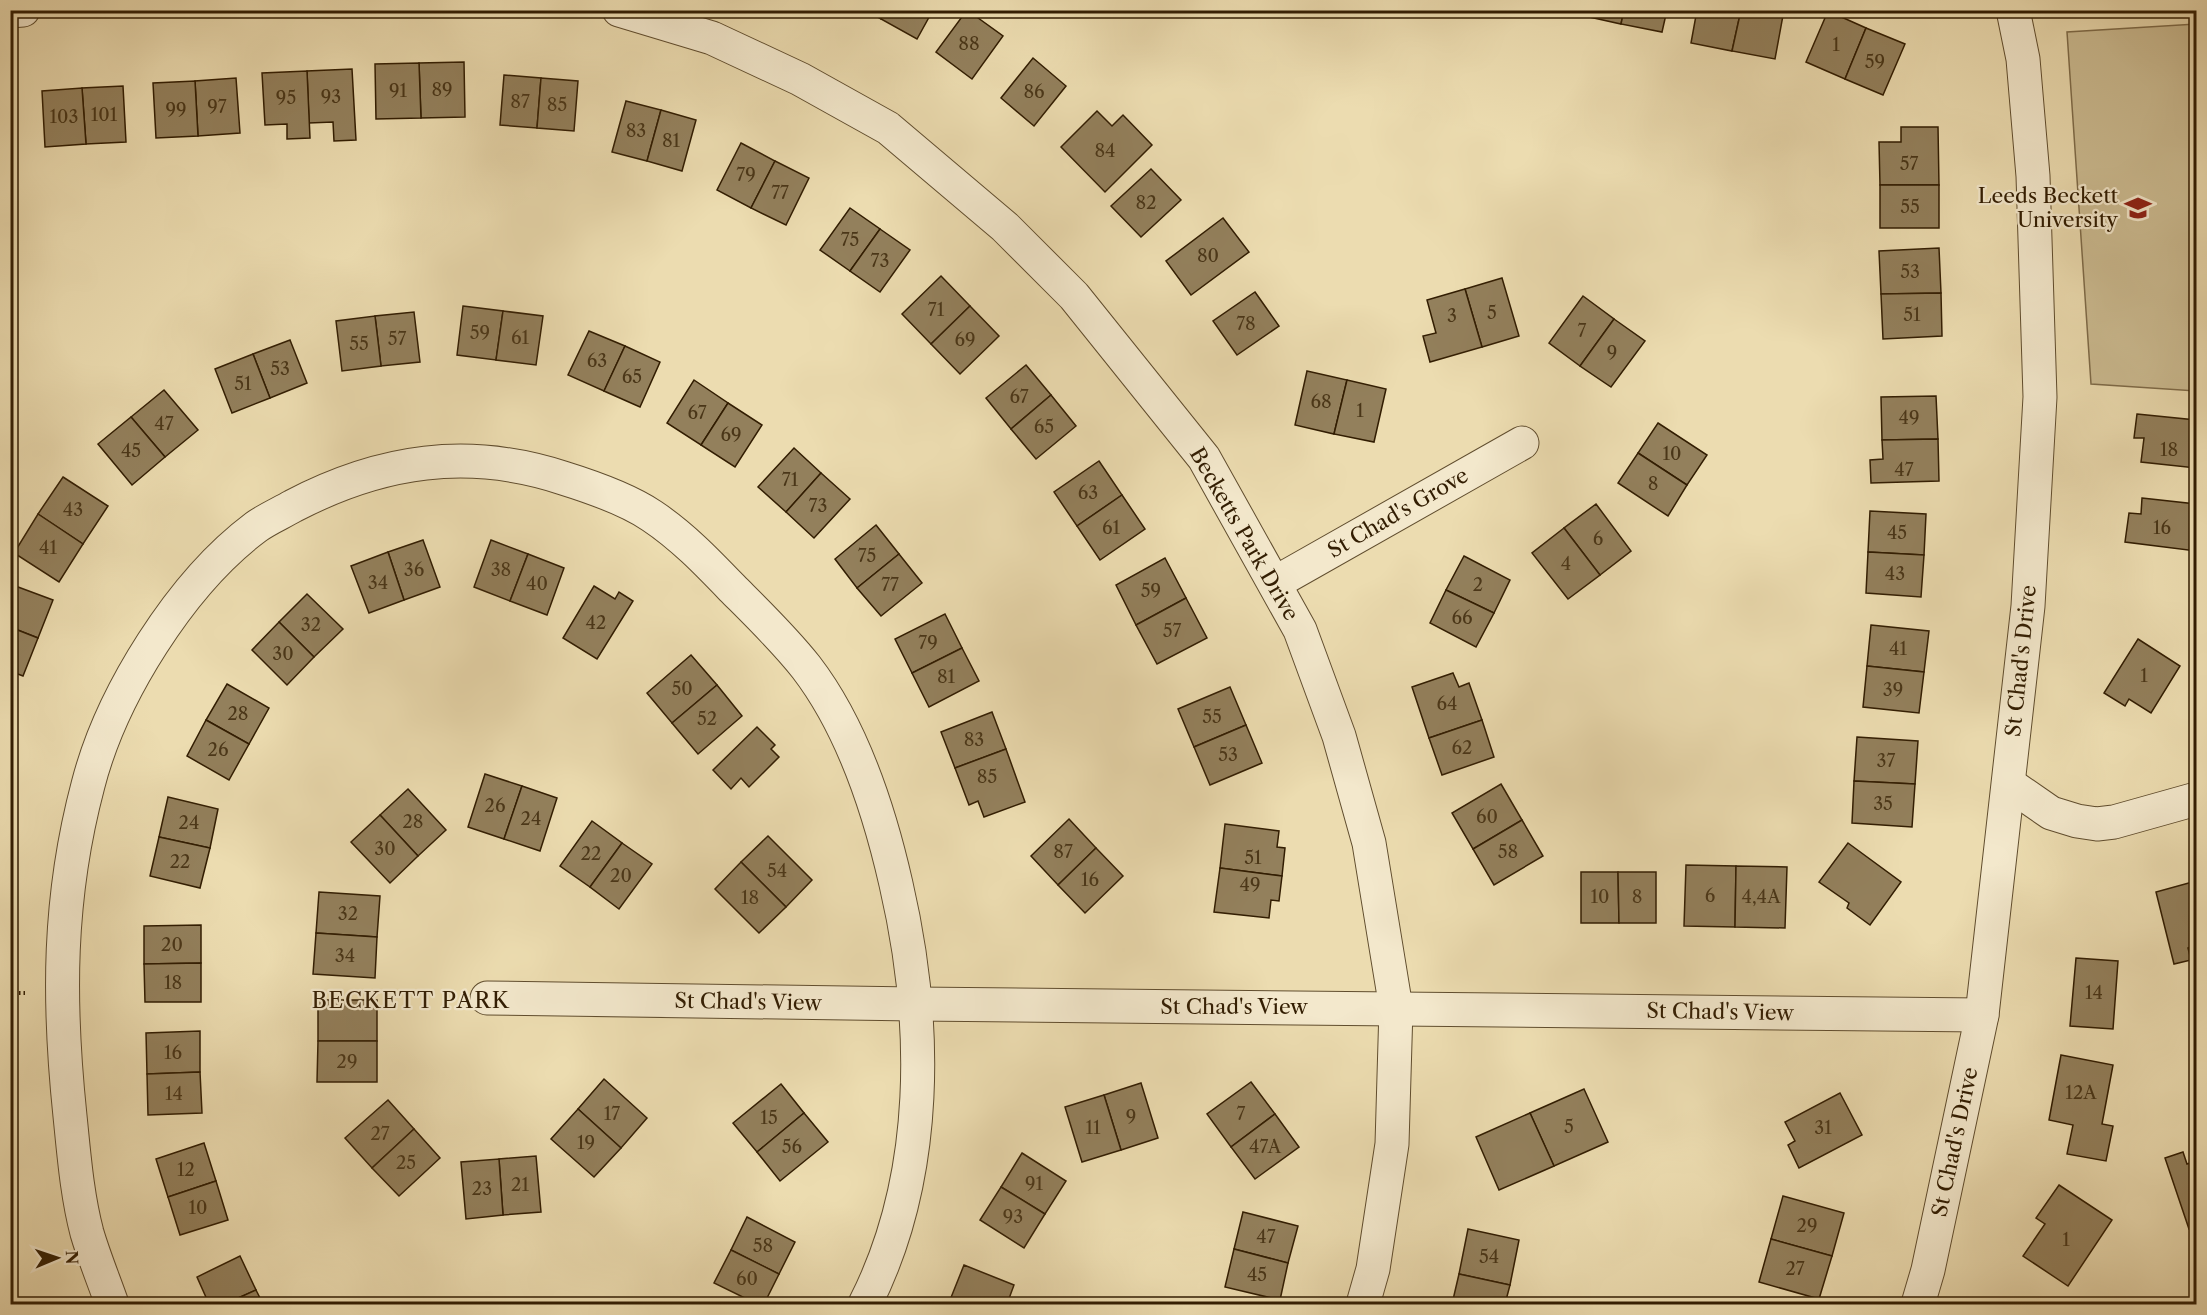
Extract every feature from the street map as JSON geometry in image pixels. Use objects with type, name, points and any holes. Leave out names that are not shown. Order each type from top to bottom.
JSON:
[{"type":"street","points":[[10,11],[23,10]]},
{"type":"street","name":"Becketts Park Drive","points":[[619,10],[712,38],[800,79],[888,128],[1005,227],[1074,296],[1204,458],[1300,630],[1339,736],[1369,843],[1396,1008],[1392,1144],[1373,1269],[1362,1305]]},
{"type":"street","name":"St Chad's Drive","points":[[1918,1305],[1928,1270],[1982,1015],[2028,606],[2040,397],[2032,176],[2023,59],[2013,10]]},
{"type":"street","name":"St Chad's Grove","points":[[1275,584],[1522,443]]},
{"type":"street","points":[[112,1305],[87,1232],[75,1165],[66,1075],[62,994],[64,915],[68,878],[88,782],[110,722],[140,663],[181,603],[219,559],[258,525],[316,495],[360,477],[416,464],[466,460],[532,468],[592,487],[650,514],[698,553],[805,666],[831,704],[856,757],[887,842],[907,929],[915,1005],[917,1078],[915,1133],[894,1236],[865,1305]]},
{"type":"street","points":[[2009,784],[2051,813],[2097,824],[2114,822],[2196,799]]},
{"type":"street","name":"St Chad's View","points":[[487,998],[915,1005],[1982,1015]]},
{"type":"shaded area","name":"Leeds Beckett University","points":[[2196,24],[2196,391],[2091,384],[2067,32]]},
{"type":"building","points":[[865,10],[886,10],[881,19]]},
{"type":"building","points":[[886,10],[933,10],[917,39],[881,19]]},
{"type":"building","points":[[967,10],[1003,36],[972,79],[936,52]]},
{"type":"building","points":[[1581,10],[1624,10],[1621,24],[1580,15]]},
{"type":"building","points":[[1624,10],[1667,10],[1662,32],[1621,24]]},
{"type":"building","points":[[1697,10],[1741,10],[1732,51],[1691,43]]},
{"type":"building","points":[[1741,10],[1784,10],[1775,59],[1732,51]]},
{"type":"building","points":[[1828,11],[1866,28],[1845,79],[1806,62]]},
{"type":"building","points":[[1866,28],[1905,44],[1883,95],[1845,79]]},
{"type":"building","points":[[1033,58],[1066,86],[1034,126],[1001,98]]},
{"type":"building","points":[[464,62],[465,117],[421,118],[419,63]]},
{"type":"building","points":[[419,63],[421,118],[376,119],[375,64]]},
{"type":"building","points":[[352,69],[356,140],[334,141],[333,122],[309,123],[307,71]]},
{"type":"building","points":[[307,71],[310,138],[287,139],[287,124],[265,125],[262,73]]},
{"type":"building","points":[[504,75],[541,78],[537,128],[500,125]]},
{"type":"building","points":[[236,78],[240,133],[198,136],[195,81]]},
{"type":"building","points":[[541,78],[578,81],[574,131],[537,128]]},
{"type":"building","points":[[195,81],[198,136],[156,138],[153,83]]},
{"type":"building","points":[[123,86],[126,142],[86,144],[82,88]]},
{"type":"building","points":[[82,88],[86,144],[45,147],[42,91]]},
{"type":"building","points":[[10,94],[15,94],[17,142],[10,142]]},
{"type":"building","points":[[626,101],[661,110],[647,161],[612,152]]},
{"type":"building","points":[[661,110],[696,120],[682,171],[647,161]]},
{"type":"building","points":[[1097,111],[1112,126],[1123,115],[1152,145],[1105,192],[1061,147]]},
{"type":"building","points":[[1901,127],[1938,127],[1939,185],[1880,185],[1879,142],[1901,142]]},
{"type":"building","points":[[741,143],[775,161],[751,208],[717,190]]},
{"type":"building","points":[[775,161],[809,178],[786,225],[751,208]]},
{"type":"building","points":[[1151,169],[1181,200],[1141,237],[1111,206]]},
{"type":"building","points":[[1880,185],[1939,185],[1939,228],[1880,228]]},
{"type":"building","points":[[850,208],[880,229],[850,271],[820,250]]},
{"type":"building","points":[[1223,218],[1249,252],[1191,295],[1166,261]]},
{"type":"building","points":[[880,229],[910,250],[880,292],[850,271]]},
{"type":"building","points":[[1939,248],[1941,293],[1881,294],[1879,251]]},
{"type":"building","points":[[941,276],[970,306],[931,344],[902,314]]},
{"type":"building","points":[[1502,278],[1519,336],[1482,347],[1465,289]]},
{"type":"building","points":[[1465,289],[1482,347],[1430,362],[1423,336],[1436,333],[1427,300]]},
{"type":"building","points":[[1255,292],[1279,326],[1237,355],[1213,321]]},
{"type":"building","points":[[1941,293],[1942,336],[1883,339],[1881,294]]},
{"type":"building","points":[[1583,296],[1614,319],[1580,366],[1549,343]]},
{"type":"building","points":[[463,306],[503,311],[496,360],[457,355]]},
{"type":"building","points":[[970,306],[999,336],[960,374],[931,344]]},
{"type":"building","points":[[503,311],[543,316],[536,365],[496,360]]},
{"type":"building","points":[[414,312],[420,362],[381,366],[375,316]]},
{"type":"building","points":[[375,316],[381,366],[342,371],[336,321]]},
{"type":"building","points":[[1614,319],[1645,341],[1611,387],[1580,366]]},
{"type":"building","points":[[589,331],[625,346],[604,391],[568,375]]},
{"type":"building","points":[[290,340],[307,383],[270,398],[253,354]]},
{"type":"building","points":[[625,346],[660,362],[640,407],[604,391]]},
{"type":"building","points":[[253,354],[270,398],[232,413],[215,369]]},
{"type":"building","points":[[1026,365],[1051,395],[1011,429],[986,398]]},
{"type":"building","points":[[1307,371],[1347,380],[1334,434],[1295,425]]},
{"type":"building","points":[[694,380],[728,403],[701,445],[667,423]]},
{"type":"building","points":[[1347,380],[1386,389],[1374,442],[1334,434]]},
{"type":"building","points":[[164,390],[198,430],[165,457],[131,417]]},
{"type":"building","points":[[1051,395],[1076,426],[1036,459],[1011,429]]},
{"type":"building","points":[[1936,396],[1938,439],[1882,440],[1881,397]]},
{"type":"building","points":[[728,403],[762,425],[735,467],[701,445]]},
{"type":"building","points":[[2137,414],[2196,420],[2196,468],[2141,462],[2144,438],[2134,438]]},
{"type":"building","points":[[131,417],[165,457],[132,485],[98,444]]},
{"type":"building","points":[[1658,423],[1707,455],[1687,485],[1638,453]]},
{"type":"building","points":[[1938,439],[1939,481],[1871,483],[1870,460],[1883,459],[1882,440]]},
{"type":"building","points":[[794,448],[821,473],[786,512],[758,487]]},
{"type":"building","points":[[1638,453],[1687,485],[1668,516],[1618,483]]},
{"type":"building","points":[[1099,461],[1122,495],[1077,526],[1054,492]]},
{"type":"building","points":[[821,473],[850,499],[814,538],[786,512]]},
{"type":"building","points":[[63,477],[108,506],[83,544],[38,514]]},
{"type":"building","points":[[1122,495],[1145,529],[1100,560],[1077,526]]},
{"type":"building","points":[[2142,498],[2196,504],[2196,551],[2125,542],[2129,513],[2141,514]]},
{"type":"building","points":[[1596,504],[1631,551],[1600,575],[1564,528]]},
{"type":"building","points":[[1870,511],[1926,514],[1924,555],[1868,552]]},
{"type":"building","points":[[38,514],[83,544],[59,582],[14,553]]},
{"type":"building","points":[[876,525],[899,554],[857,588],[835,559]]},
{"type":"building","points":[[1564,528],[1600,575],[1568,599],[1532,553]]},
{"type":"building","points":[[423,540],[440,587],[404,600],[388,552]]},
{"type":"building","points":[[491,540],[528,554],[510,601],[474,587]]},
{"type":"building","points":[[388,552],[404,600],[369,613],[351,566]]},
{"type":"building","points":[[1868,552],[1924,555],[1921,597],[1866,593]]},
{"type":"building","points":[[528,554],[564,568],[547,615],[510,601]]},
{"type":"building","points":[[899,554],[922,583],[881,616],[857,588]]},
{"type":"building","points":[[1464,556],[1510,580],[1494,613],[1446,590]]},
{"type":"building","points":[[1165,558],[1186,598],[1136,625],[1116,585]]},
{"type":"building","points":[[10,584],[53,600],[38,638],[10,627]]},
{"type":"building","points":[[594,586],[615,599],[619,592],[633,601],[597,659],[563,638]]},
{"type":"building","points":[[1446,590],[1494,613],[1476,647],[1430,623]]},
{"type":"building","points":[[307,594],[343,629],[314,657],[279,622]]},
{"type":"building","points":[[1186,598],[1207,638],[1157,664],[1136,625]]},
{"type":"building","points":[[945,614],[962,648],[912,673],[895,639]]},
{"type":"building","points":[[279,622],[314,657],[287,685],[252,650]]},
{"type":"building","points":[[1871,625],[1929,631],[1924,672],[1867,666]]},
{"type":"building","points":[[10,627],[38,638],[23,676],[10,671]]},
{"type":"building","points":[[2138,639],[2180,666],[2151,713],[2129,699],[2125,706],[2104,693]]},
{"type":"building","points":[[962,648],[979,681],[929,707],[912,673]]},
{"type":"building","points":[[691,655],[717,685],[672,723],[647,693]]},
{"type":"building","points":[[1867,666],[1924,672],[1919,713],[1863,707]]},
{"type":"building","points":[[1453,673],[1459,687],[1469,683],[1482,720],[1429,738],[1412,687]]},
{"type":"building","points":[[227,684],[269,708],[249,744],[206,720]]},
{"type":"building","points":[[717,685],[742,716],[698,754],[672,723]]},
{"type":"building","points":[[1230,687],[1246,725],[1194,747],[1178,709]]},
{"type":"building","points":[[10,703],[15,704],[10,723]]},
{"type":"building","points":[[992,712],[1006,749],[955,768],[941,732]]},
{"type":"building","points":[[206,720],[249,744],[229,780],[187,756]]},
{"type":"building","points":[[1482,720],[1494,757],[1442,775],[1429,738]]},
{"type":"building","points":[[1246,725],[1262,763],[1210,785],[1194,747]]},
{"type":"building","points":[[757,727],[775,745],[771,749],[779,757],[749,787],[741,778],[731,789],[713,770]]},
{"type":"building","points":[[1857,737],[1918,741],[1915,784],[1854,781]]},
{"type":"building","points":[[1006,749],[1025,802],[984,817],[978,801],[969,805],[955,768]]},
{"type":"building","points":[[485,774],[522,786],[504,839],[468,827]]},
{"type":"building","points":[[1854,781],[1915,784],[1912,827],[1852,823]]},
{"type":"building","points":[[1501,784],[1522,820],[1473,849],[1452,813]]},
{"type":"building","points":[[522,786],[557,798],[540,851],[504,839]]},
{"type":"building","points":[[408,789],[446,830],[418,856],[380,815]]},
{"type":"building","points":[[168,797],[218,809],[210,848],[159,837]]},
{"type":"building","points":[[380,815],[418,856],[390,883],[351,842]]},
{"type":"building","points":[[1069,819],[1096,848],[1058,885],[1031,856]]},
{"type":"building","points":[[1522,820],[1543,856],[1494,885],[1473,849]]},
{"type":"building","points":[[592,821],[622,843],[590,887],[560,866]]},
{"type":"building","points":[[1225,824],[1279,831],[1277,847],[1285,848],[1282,876],[1220,868]]},
{"type":"building","points":[[768,836],[812,880],[786,907],[741,862]]},
{"type":"building","points":[[159,837],[210,848],[200,888],[150,876]]},
{"type":"building","points":[[622,843],[652,864],[619,909],[590,887]]},
{"type":"building","points":[[1848,843],[1901,882],[1870,925],[1847,908],[1849,903],[1819,882]]},
{"type":"building","points":[[1096,848],[1123,876],[1085,913],[1058,885]]},
{"type":"building","points":[[741,862],[786,907],[759,933],[715,889]]},
{"type":"building","points":[[1686,865],[1736,866],[1735,927],[1684,926]]},
{"type":"building","points":[[1736,866],[1787,867],[1785,928],[1735,927]]},
{"type":"building","points":[[1220,868],[1282,876],[1279,901],[1271,900],[1269,918],[1214,912]]},
{"type":"building","points":[[1581,872],[1618,872],[1619,923],[1581,923]]},
{"type":"building","points":[[1618,872],[1656,872],[1656,923],[1619,923]]},
{"type":"building","points":[[2196,881],[2196,945],[2188,948],[2191,960],[2174,964],[2156,892]]},
{"type":"building","points":[[319,892],[380,896],[377,937],[316,933]]},
{"type":"building","points":[[201,925],[201,963],[144,964],[144,926]]},
{"type":"building","points":[[316,933],[377,937],[375,978],[313,974]]},
{"type":"building","points":[[2076,958],[2118,961],[2113,1029],[2070,1026]]},
{"type":"building","points":[[201,963],[201,1002],[145,1002],[144,964]]},
{"type":"building","points":[[318,1000],[377,1000],[377,1041],[318,1041]]},
{"type":"building","points":[[200,1031],[200,1072],[147,1074],[146,1033]]},
{"type":"building","points":[[318,1041],[377,1041],[377,1082],[317,1082]]},
{"type":"building","points":[[2061,1055],[2113,1065],[2102,1124],[2113,1126],[2106,1161],[2067,1154],[2073,1125],[2049,1120]]},
{"type":"building","points":[[200,1072],[202,1113],[148,1115],[147,1074]]},
{"type":"building","points":[[604,1079],[647,1118],[621,1148],[578,1109]]},
{"type":"building","points":[[1251,1082],[1275,1114],[1231,1147],[1207,1114]]},
{"type":"building","points":[[1141,1083],[1158,1138],[1121,1150],[1104,1095]]},
{"type":"building","points":[[781,1084],[804,1113],[757,1152],[733,1123]]},
{"type":"building","points":[[1584,1089],[1608,1142],[1554,1166],[1530,1113]]},
{"type":"building","points":[[1840,1093],[1862,1135],[1799,1168],[1788,1145],[1795,1141],[1785,1122]]},
{"type":"building","points":[[1104,1095],[1121,1150],[1082,1162],[1065,1107]]},
{"type":"building","points":[[388,1100],[414,1129],[372,1168],[345,1138]]},
{"type":"building","points":[[578,1109],[621,1148],[594,1177],[551,1139]]},
{"type":"building","points":[[804,1113],[828,1142],[780,1181],[757,1152]]},
{"type":"building","points":[[1530,1113],[1554,1166],[1499,1190],[1476,1137]]},
{"type":"building","points":[[1275,1114],[1299,1147],[1255,1179],[1231,1147]]},
{"type":"building","points":[[414,1129],[440,1158],[399,1196],[372,1168]]},
{"type":"building","points":[[204,1143],[216,1181],[168,1197],[156,1159]]},
{"type":"building","points":[[2183,1152],[2187,1164],[2196,1161],[2196,1227],[2189,1229],[2165,1158]]},
{"type":"building","points":[[1022,1153],[1066,1181],[1045,1214],[1001,1187]]},
{"type":"building","points":[[536,1156],[541,1212],[503,1215],[499,1159]]},
{"type":"building","points":[[499,1159],[503,1215],[466,1219],[461,1162]]},
{"type":"building","points":[[216,1181],[228,1220],[180,1235],[168,1197]]},
{"type":"building","points":[[2059,1185],[2112,1220],[2068,1286],[2023,1256],[2045,1224],[2036,1218]]},
{"type":"building","points":[[1001,1187],[1045,1214],[1024,1248],[980,1220]]},
{"type":"building","points":[[1783,1196],[1844,1213],[1832,1256],[1771,1239]]},
{"type":"building","points":[[1243,1212],[1298,1226],[1288,1263],[1234,1249]]},
{"type":"building","points":[[747,1217],[795,1242],[779,1274],[731,1250]]},
{"type":"building","points":[[1468,1229],[1519,1240],[1510,1285],[1459,1274]]},
{"type":"building","points":[[1771,1239],[1832,1256],[1819,1299],[1759,1282]]},
{"type":"building","points":[[1234,1249],[1288,1263],[1280,1300],[1225,1287]]},
{"type":"building","points":[[731,1250],[779,1274],[764,1304],[757,1304],[714,1283]]},
{"type":"building","points":[[240,1256],[256,1290],[225,1304],[209,1304],[197,1277]]},
{"type":"building","points":[[10,1264],[15,1278],[10,1279]]},
{"type":"building","points":[[964,1265],[1014,1285],[1007,1304],[961,1304],[950,1300]]},
{"type":"building","points":[[1459,1274],[1510,1285],[1505,1304],[1452,1304]]},
{"type":"building","points":[[256,1290],[263,1304],[225,1304]]},
{"type":"place","name":"Leeds Beckett University","points":[[2138,208]]},
{"type":"district","name":"BECKETT PARK","points":[[411,1000]]}]
